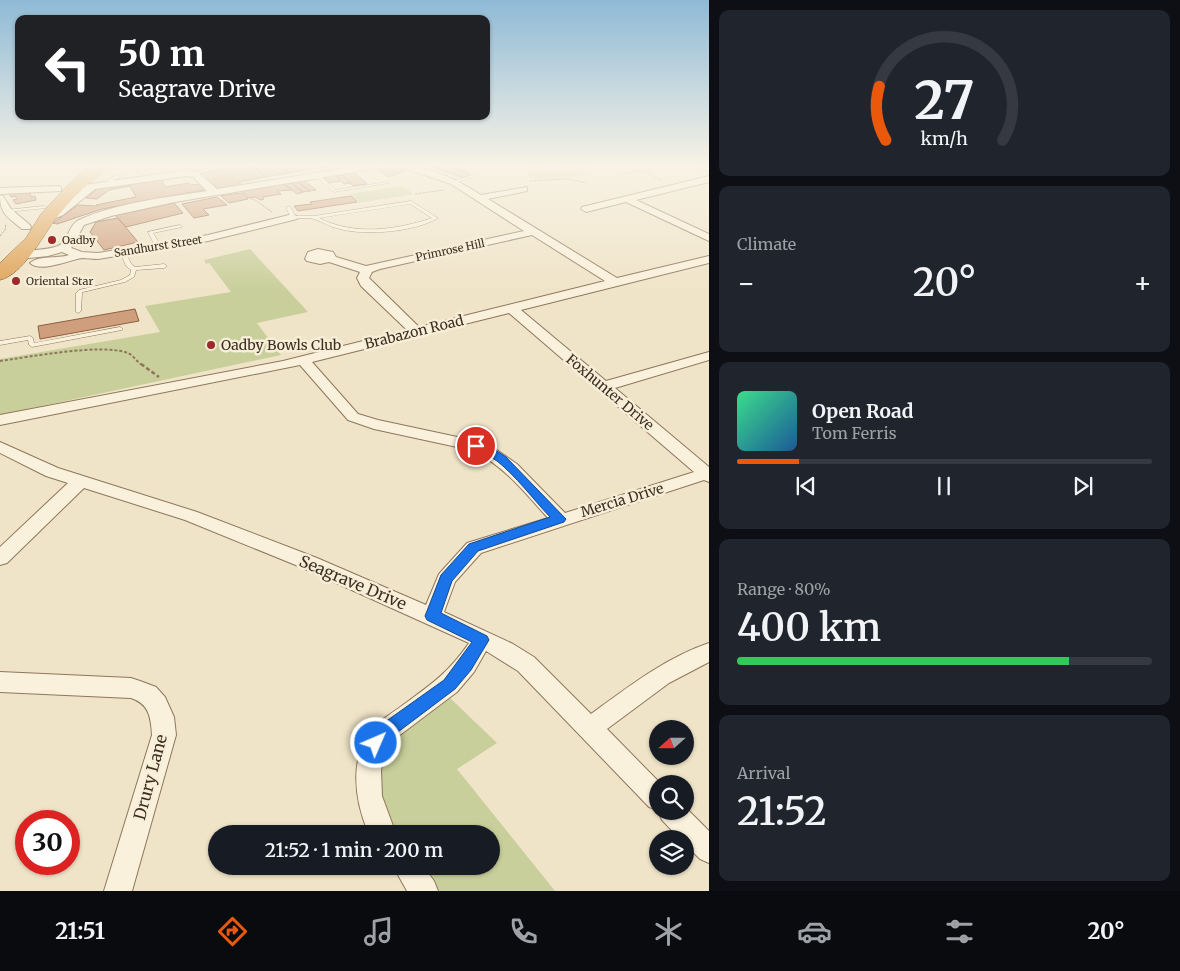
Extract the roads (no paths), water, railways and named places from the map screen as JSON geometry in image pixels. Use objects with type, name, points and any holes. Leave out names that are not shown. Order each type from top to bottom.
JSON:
[{"type":"highway","points":[[0,258],[11,253],[49,209]]},
{"type":"highway","points":[[0,253],[12,217],[45,213]]},
{"type":"highway","points":[[0,274],[27,260],[32,241],[45,213]]},
{"type":"highway","points":[[0,258],[27,260]]},
{"type":"highway","points":[[0,263],[27,260]]},
{"type":"street","points":[[45,213],[59,213],[65,209]]},
{"type":"street","points":[[27,260],[69,244],[73,233],[80,223],[94,217],[128,209]]},
{"type":"street","points":[[496,209],[614,282]]},
{"type":"street","points":[[648,209],[709,238]]},
{"type":"street","name":"Sandhurst Street","points":[[62,248],[80,255],[98,256],[208,238],[288,219]]},
{"type":"street","name":"Primrose Hill","points":[[367,270],[377,266],[533,232]]},
{"type":"street","name":"Sandhurst Street","points":[[27,260],[62,262],[80,255]]},
{"type":"street","points":[[330,259],[367,270],[363,278],[365,283],[416,332]]},
{"type":"street","name":"Brabazon Road","points":[[0,420],[303,360],[709,259]]},
{"type":"street","name":"Foxhunter Drive","points":[[511,308],[707,475]]},
{"type":"street","points":[[603,387],[709,356]]},
{"type":"street","points":[[303,360],[353,417],[374,424],[476,446],[490,451],[502,460],[560,519]]},
{"type":"street","name":"Seagrave Drive","points":[[0,447],[52,472],[191,516],[310,563],[505,650],[526,664],[649,789]]},
{"type":"street","name":"Mercia Drive","points":[[432,616],[446,579],[474,548],[560,519],[707,475]]},
{"type":"street","points":[[0,558],[81,481]]},
{"type":"street","points":[[379,825],[372,807],[368,789],[370,756],[376,743],[384,733],[449,684],[466,665],[482,640]]},
{"type":"street","points":[[589,729],[663,674],[709,652]]},
{"type":"street","name":"Drury Lane","points":[[0,682],[131,688],[146,692],[155,701],[162,715],[164,735],[118,891]]},
{"type":"street","points":[[680,820],[709,850]]},
{"type":"street","points":[[412,875],[424,891]]},
{"type":"lane","points":[[288,209],[288,219],[368,209]]},
{"type":"lane","points":[[314,217],[334,227],[375,232],[436,218],[421,209]]},
{"type":"lane","points":[[12,217],[45,213]]},
{"type":"lane","points":[[158,246],[150,232],[180,226]]},
{"type":"lane","points":[[123,252],[129,266],[134,269],[164,266]]},
{"type":"lane","points":[[78,311],[79,293],[81,291],[126,280],[134,272],[134,269]]},
{"type":"lane","points":[[0,343],[30,338],[32,345],[120,329]]},
{"type":"place","name":"Oadby","points":[[52,240]]},
{"type":"place","name":"Oriental Star","points":[[16,281]]},
{"type":"place","name":"Oadby Bowls Club","points":[[211,345]]}]
